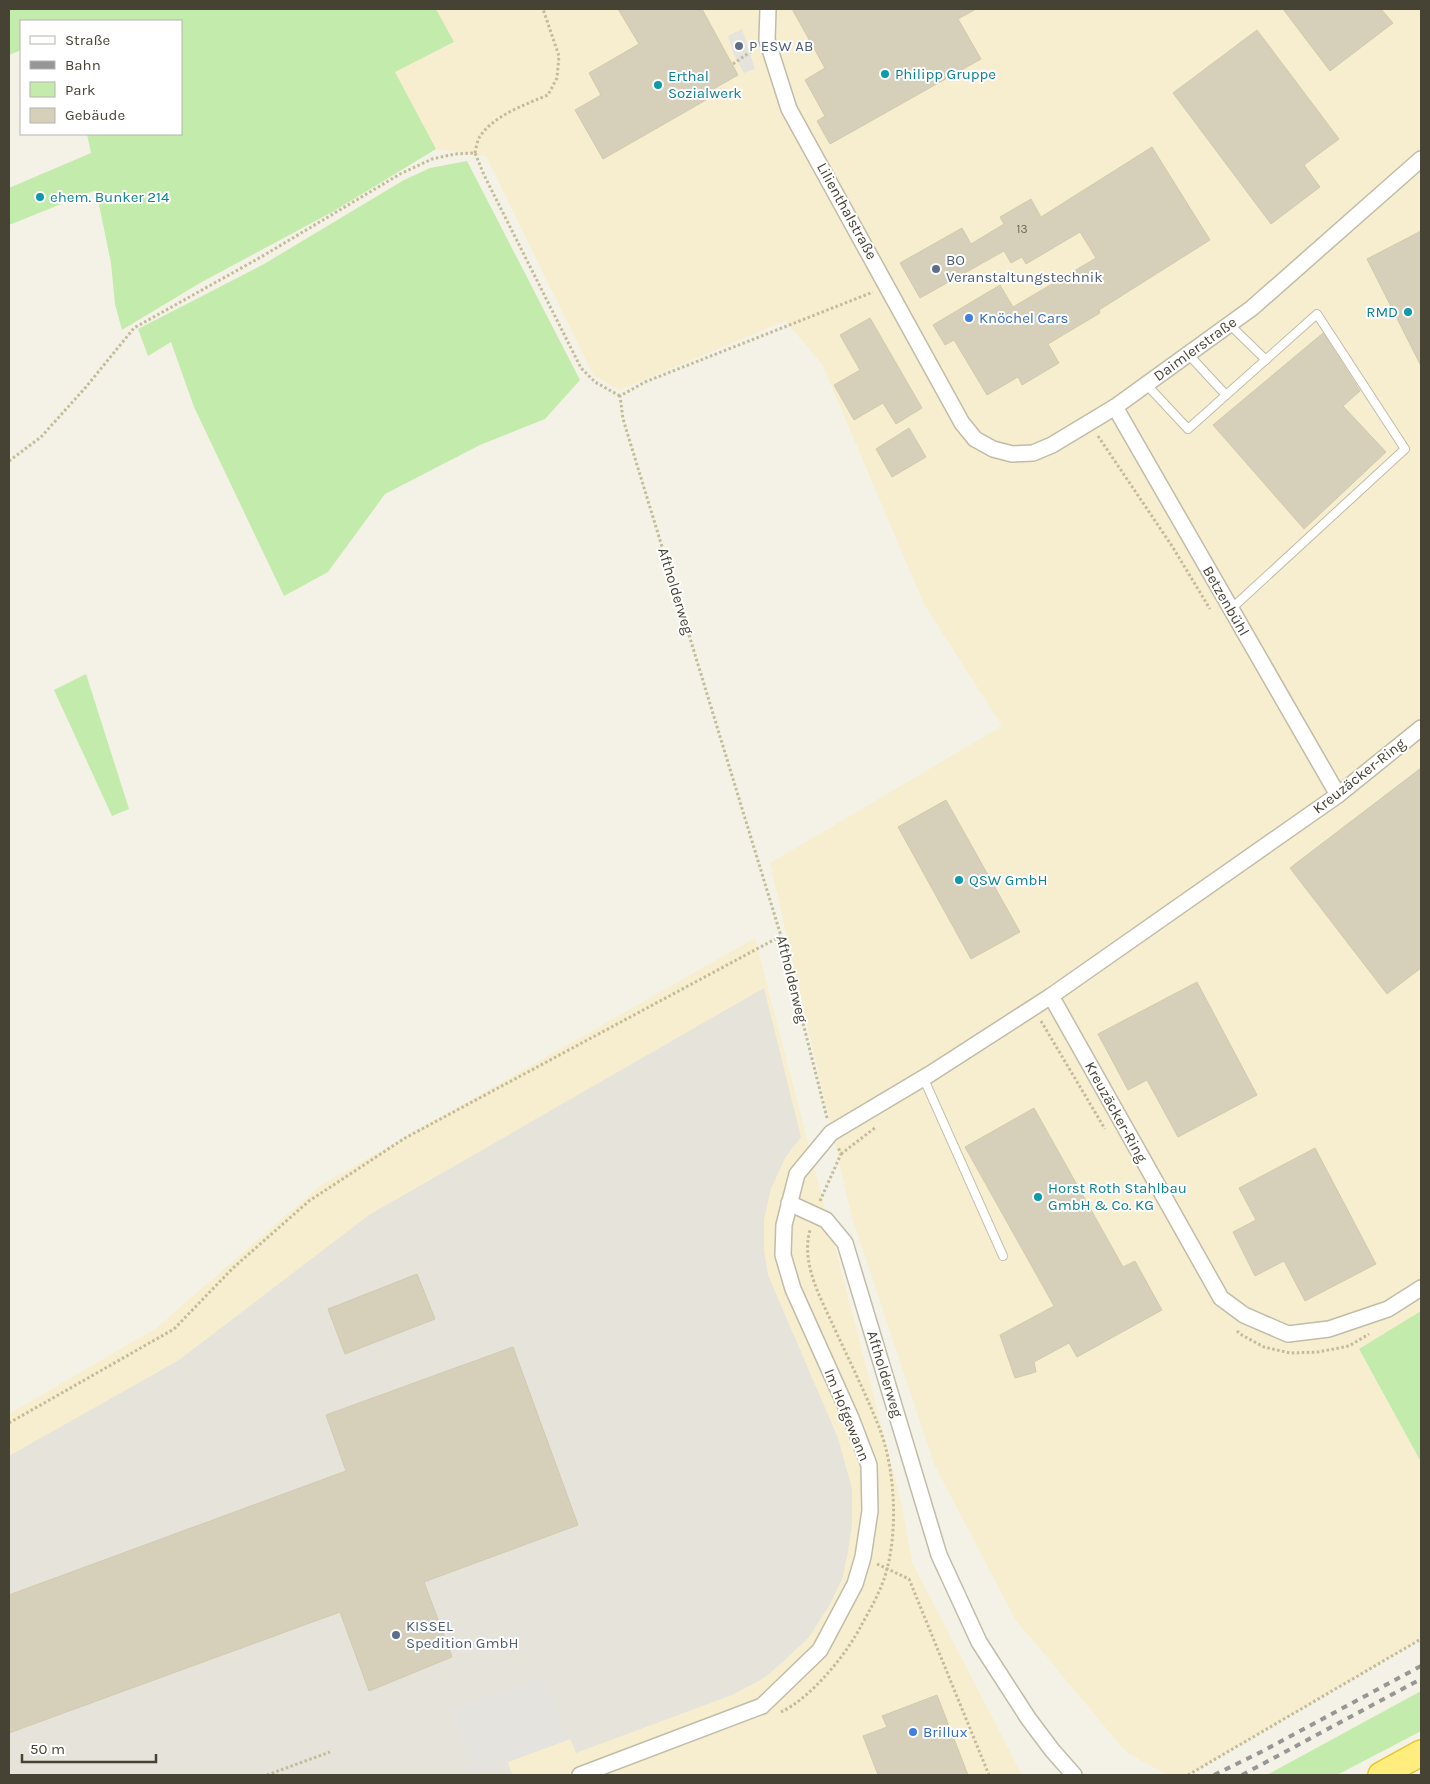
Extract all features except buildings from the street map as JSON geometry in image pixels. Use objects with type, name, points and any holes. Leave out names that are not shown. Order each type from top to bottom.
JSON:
[{"type":"highway","points":[[1381,1775],[1421,1753]]},
{"type":"street","name":"Lilienthalstraße","points":[[768,9],[767,40],[789,109],[953,405]]},
{"type":"street","name":"Daimlerstraße","points":[[953,405],[962,423],[975,439],[993,449],[1012,454],[1033,453],[1052,445],[1115,407],[1252,308],[1421,159]]},
{"type":"street","name":"Betzenbühl","points":[[1115,407],[1338,795]]},
{"type":"street","name":"Kreuzäcker-Ring","points":[[831,1133],[923,1078],[1052,996],[1338,795],[1421,728]]},
{"type":"street","name":"Kreuzäcker-Ring","points":[[1052,996],[1221,1298],[1244,1315],[1288,1334],[1328,1329],[1371,1315],[1388,1309],[1421,1288]]},
{"type":"street","points":[[789,1202],[797,1174],[831,1133]]},
{"type":"street","name":"Aftholderweg","points":[[789,1202],[826,1220],[845,1243],[939,1555],[979,1642],[1028,1718],[1074,1775]]},
{"type":"street","name":"Im Hofgewann","points":[[580,1775],[762,1706],[820,1650],[855,1584],[863,1557],[870,1511],[869,1464],[851,1418],[793,1289],[783,1255],[784,1225],[789,1202]]},
{"type":"lane","points":[[1146,384],[1188,429],[1317,314],[1405,449],[1231,609]]},
{"type":"lane","points":[[1230,324],[1266,360]]},
{"type":"lane","points":[[1188,354],[1226,395]]},
{"type":"lane","points":[[923,1078],[1003,1256]]},
{"type":"path","points":[[543,9],[559,56],[557,78],[548,95],[522,105],[490,125],[478,139],[475,152],[484,176],[581,368],[595,382],[620,396],[645,382],[888,286]]},
{"type":"path","points":[[733,64],[738,61]]},
{"type":"path","points":[[9,460],[40,437],[86,387],[134,328],[261,257],[400,174],[432,159],[475,152]]},
{"type":"path","name":"Aftholderweg","points":[[620,396],[623,419],[781,936],[831,1133],[841,1154],[813,1215]]},
{"type":"path","points":[[1089,423],[1172,546],[1212,612]]},
{"type":"path","points":[[9,1423],[174,1329],[233,1268],[309,1201],[405,1138],[781,936]]},
{"type":"path","points":[[780,1712],[789,1708],[827,1675],[855,1639],[878,1595],[887,1568],[894,1522],[891,1476],[880,1429],[812,1281],[807,1240],[813,1215]]},
{"type":"path","points":[[863,1557],[909,1579],[989,1775]]},
{"type":"path","points":[[1188,1775],[1421,1640]]},
{"type":"path","points":[[267,1775],[330,1752]]},
{"type":"shaded area","points":[[436,9],[1421,9],[1421,1311],[1359,1350],[1421,1462],[1421,1639],[1188,1775],[1167,1775],[1126,1752],[1015,1619],[934,1464],[851,1214],[770,863],[1002,726],[924,604],[822,364],[785,321],[619,390],[593,375],[486,156],[436,149],[395,72],[454,43]]},
{"type":"shaded area","name":"P ESW AB","points":[[742,29],[755,69],[744,73],[734,55],[728,36]]},
{"type":"shaded area","name":"KISSEL Spedition GmbH","points":[[755,938],[901,1501],[912,1562],[1022,1775],[9,1775],[9,1414],[156,1328],[321,1185]]},
{"type":"shaded area","name":"KISSEL Spedition GmbH","points":[[764,988],[801,1137],[785,1158],[771,1189],[764,1219],[764,1250],[768,1275],[838,1438],[852,1489],[852,1524],[842,1579],[829,1606],[809,1637],[764,1678],[732,1695],[576,1753],[570,1739],[508,1762],[512,1775],[9,1775],[9,1456],[179,1360],[369,1215]]},
{"type":"shaded area","points":[[545,1676],[568,1740],[474,1774],[451,1710]]},
{"type":"green space","points":[[9,9],[436,9],[454,42],[395,72],[436,149],[334,211],[200,283],[122,330],[115,304],[111,263],[96,190],[9,225],[9,188],[91,153],[87,135],[182,135],[182,20],[20,20],[20,50],[9,55]]},
{"type":"green space","points":[[467,161],[580,380],[545,419],[480,445],[385,494],[328,572],[284,596],[194,407],[171,342],[148,356],[138,329],[264,264],[404,180],[430,168]]},
{"type":"green space","points":[[86,674],[129,809],[112,816],[54,690]]},
{"type":"green space","points":[[1421,1311],[1421,1462],[1359,1349]]},
{"type":"green space","points":[[1421,1691],[1421,1731],[1337,1775],[1267,1775]]},
{"type":"railway","points":[[1214,1775],[1261,1752],[1421,1666]]},
{"type":"railway","points":[[1242,1775],[1421,1679]]},
{"type":"place","name":"P ESW AB","points":[[739,46]]},
{"type":"place","name":"Philipp Gruppe","points":[[885,74]]},
{"type":"place","name":"Erthal Sozialwerk","points":[[658,85]]},
{"type":"place","name":"ehem. Bunker 214","points":[[40,197]]},
{"type":"place","name":"BO Veranstaltungstechnik","points":[[936,269]]},
{"type":"place","name":"RMD","points":[[1408,312]]},
{"type":"place","name":"Knöchel Cars","points":[[969,318]]},
{"type":"place","name":"QSW GmbH","points":[[959,880]]},
{"type":"place","name":"Horst Roth Stahlbau GmbH & Co. KG","points":[[1038,1197]]},
{"type":"place","name":"KISSEL Spedition GmbH","points":[[396,1635]]},
{"type":"place","name":"Brillux","points":[[913,1732]]}]
